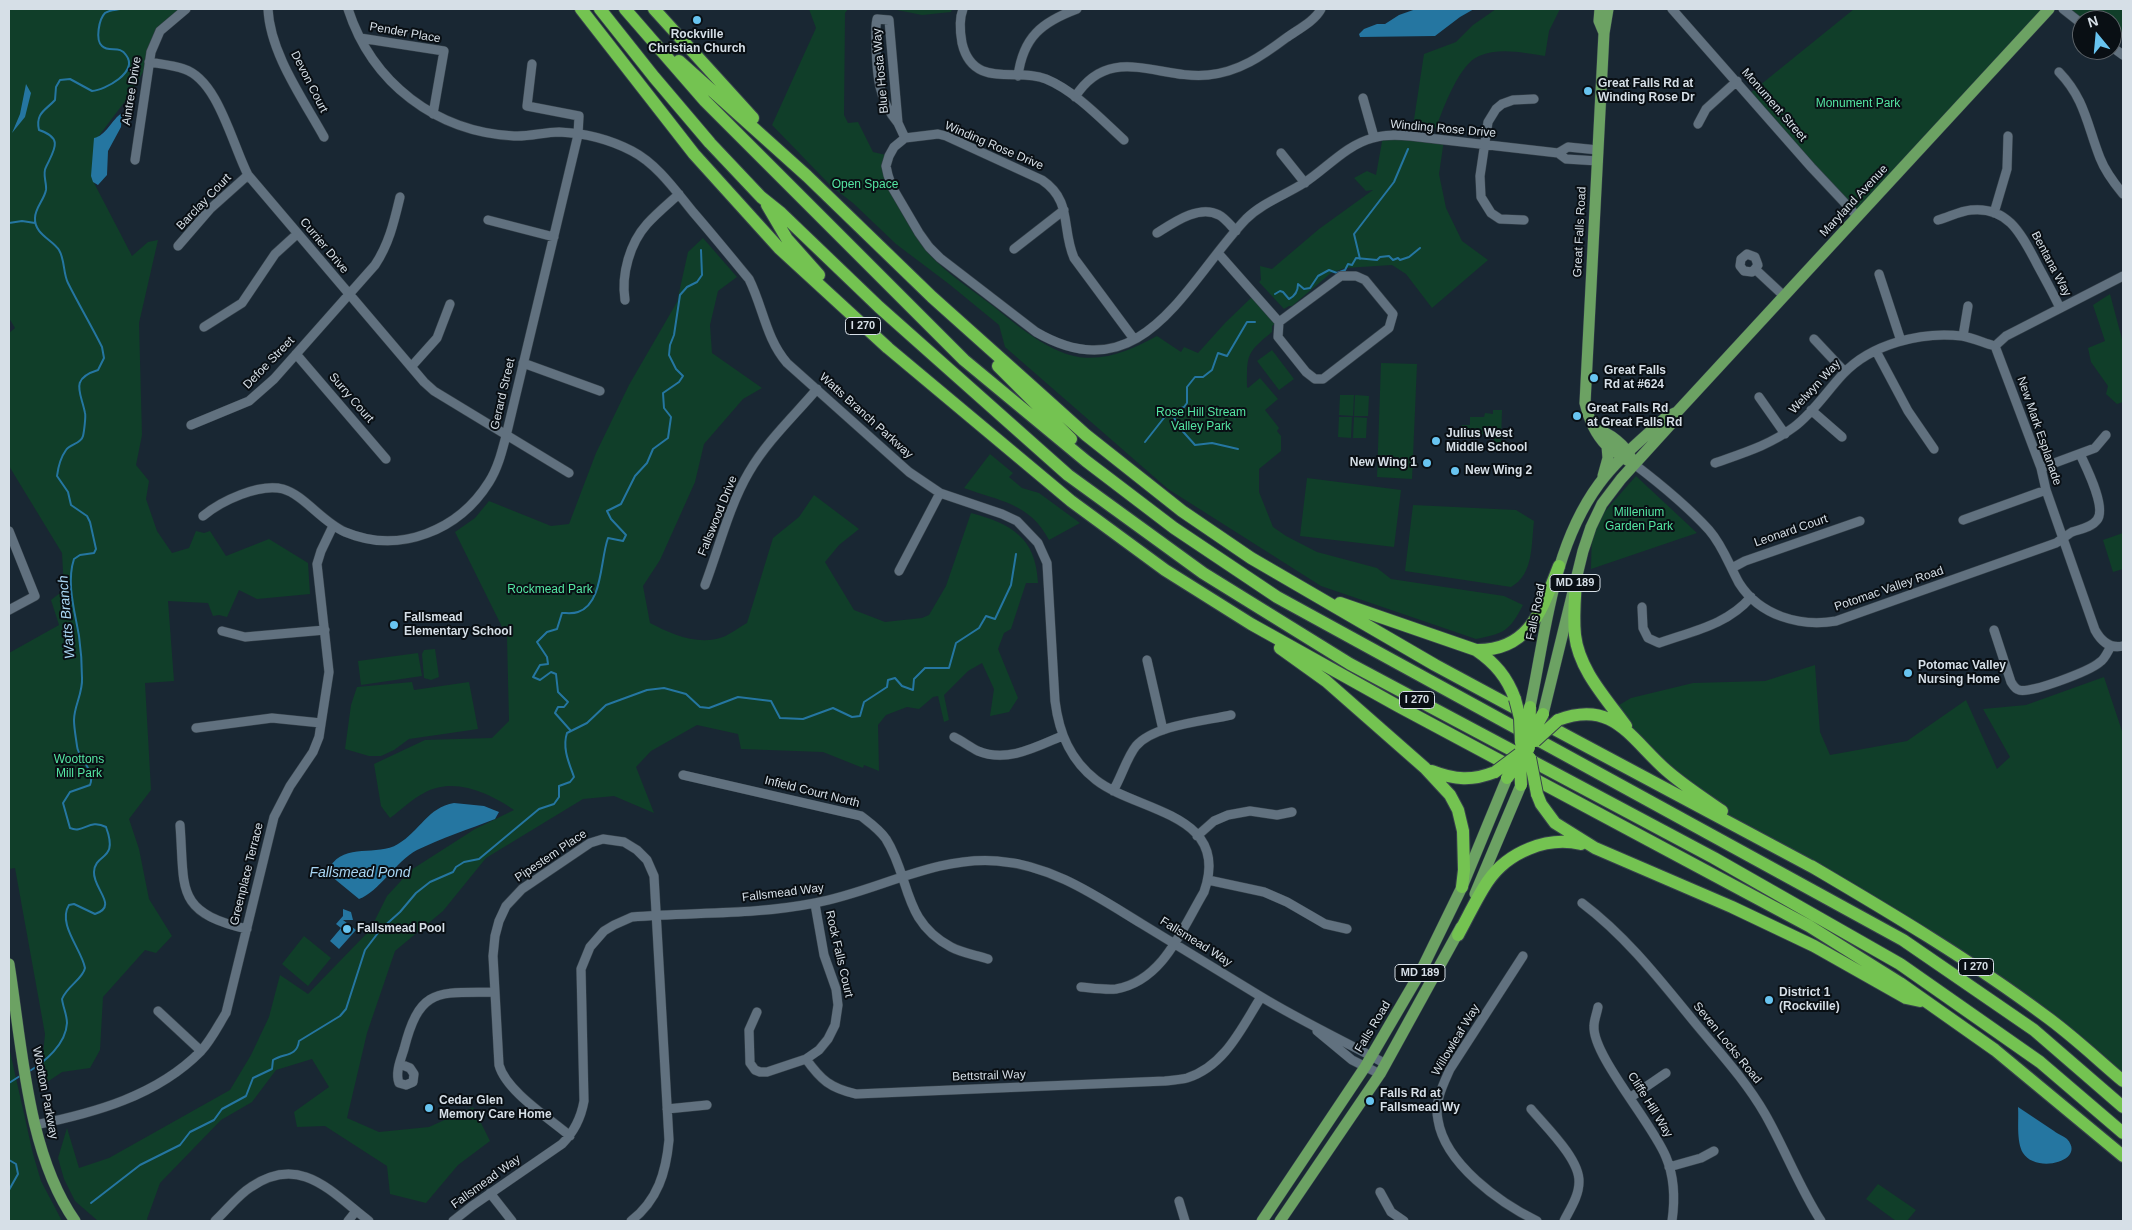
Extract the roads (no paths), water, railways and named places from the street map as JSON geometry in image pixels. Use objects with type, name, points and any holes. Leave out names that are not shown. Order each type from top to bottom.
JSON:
[{"type":"highway","name":"I 270","points":[[581,9],[694,154],[779,248],[863,326],[1071,501],[1165,570],[1251,624],[1398,706],[1809,926],[1929,1004],[1995,1050],[2123,1156]]},
{"type":"highway","name":"I 270","points":[[600,9],[710,144],[761,197],[781,213],[879,307],[1068,475],[1202,573],[1350,664],[1714,858],[1900,964],[2040,1062],[2123,1133]]},
{"type":"highway","name":"I 270","points":[[654,9],[717,80],[807,176],[932,297],[1094,441],[1182,511],[1251,558],[1435,665],[1818,870],[1920,930],[2045,1016],[2123,1080]]},
{"type":"highway","name":"I 270","points":[[629,14],[705,101],[964,360],[1121,488],[1174,528],[1277,597],[1903,940],[2034,1030],[2123,1107]]},
{"type":"highway","points":[[629,14],[807,176]]},
{"type":"highway","points":[[761,197],[787,239],[863,326]]},
{"type":"highway","points":[[932,297],[1121,488]]},
{"type":"highway","points":[[1251,558],[1346,606],[1440,636],[1476,650],[1489,659],[1502,672],[1510,684],[1520,718],[1537,794],[1548,815],[1555,823],[1595,848],[1732,907],[1814,946],[1906,998],[1929,1004]]},
{"type":"highway","points":[[1476,650],[1491,650],[1506,646],[1518,639],[1531,626],[1540,613],[1559,566]]},
{"type":"highway","points":[[1576,580],[1575,635],[1578,651],[1592,679],[1633,736],[1666,770],[1741,826],[1818,870]]},
{"type":"highway","points":[[1251,624],[1274,644],[1326,680],[1366,718],[1438,780],[1450,795],[1458,810],[1463,831],[1462,887]]},
{"type":"highway","points":[[1520,785],[1527,750],[1530,707]]},
{"type":"highway","points":[[1425,768],[1446,777],[1462,780],[1479,778],[1494,772],[1527,750],[1558,720],[1582,713],[1606,717],[1633,736]]},
{"type":"highway","points":[[1507,778],[1527,750],[1543,714]]},
{"type":"highway","points":[[1458,935],[1489,880],[1520,853],[1537,846],[1563,841],[1595,848]]},
{"type":"main road","name":"Great Falls Road","points":[[1600,9],[1599,21],[1604,33]]},
{"type":"main road","name":"Great Falls Road","points":[[1608,9],[1604,33],[1585,403],[1587,413],[1599,438],[1607,446],[1625,455]]},
{"type":"main road","name":"Maryland Avenue","points":[[1634,464],[1671,424],[1677,412],[2049,9]]},
{"type":"main road","name":"Maryland Avenue","points":[[1625,455],[1666,417],[1677,412]]},
{"type":"main road","points":[[1596,430],[1603,431],[1634,464]]},
{"type":"main road","points":[[1600,482],[1608,458],[1607,446]]},
{"type":"main road","name":"Falls Road","points":[[1530,707],[1559,566],[1579,518],[1600,482],[1625,455]]},
{"type":"main road","name":"MD 189","points":[[1543,714],[1583,550],[1602,504],[1634,464]]},
{"type":"main road","name":"Falls Road","points":[[1262,1221],[1365,1066],[1420,972],[1462,887],[1507,778]]},
{"type":"main road","name":"MD 189","points":[[1280,1221],[1383,1069],[1458,935],[1520,785]]},
{"type":"main road","name":"Wootton Parkway","points":[[9,964],[36,1125],[54,1185],[75,1221]]},
{"type":"street","name":"Aintree Drive","points":[[134,160],[151,52],[160,31],[186,9]]},
{"type":"street","name":"Devon Court","points":[[268,9],[271,27],[283,63],[324,137]]},
{"type":"street","name":"Watts Branch Parkway","points":[[348,9],[360,38],[372,59],[396,88],[433,114],[458,126],[493,134],[516,136],[559,132],[606,139],[633,151],[654,167],[679,194],[749,279],[757,296],[769,335],[778,353],[909,472],[940,492],[1017,521],[1038,543],[1047,563],[1055,701],[1062,736],[1071,754],[1083,769],[1113,791],[1177,818],[1202,843],[1207,856],[1208,880],[1204,892],[1156,968],[1137,983],[1115,989],[1082,987]]},
{"type":"street","points":[[963,9],[960,33],[964,51],[972,64],[998,74],[1032,75],[1046,79],[1075,97],[1124,140]]},
{"type":"street","points":[[1018,76],[1020,59],[1027,42],[1044,24],[1077,9]]},
{"type":"street","points":[[1075,97],[1087,80],[1096,74],[1120,68],[1145,68],[1186,75],[1207,76],[1228,72],[1259,58],[1308,23],[1321,9]]},
{"type":"street","name":"Monument Street","points":[[1672,9],[1811,167],[1858,216]]},
{"type":"street","name":"Blue Hosta Way","points":[[898,123],[890,24],[888,18],[877,19],[877,70],[880,89],[887,108],[906,138]]},
{"type":"street","name":"Pender Place","points":[[360,38],[444,51],[433,114]]},
{"type":"street","name":"Currier Drive","points":[[150,62],[184,69],[206,83],[215,97],[238,156],[248,175],[349,295],[434,391],[568,472]]},
{"type":"street","points":[[532,64],[527,106],[580,116],[578,135]]},
{"type":"street","points":[[2059,72],[2078,95],[2101,160],[2122,189]]},
{"type":"street","points":[[1698,124],[1706,109],[1737,81]]},
{"type":"street","points":[[1362,98],[1374,138]]},
{"type":"street","points":[[1524,220],[1500,219],[1485,205],[1481,197],[1480,176],[1488,122],[1496,109],[1502,104],[1513,100],[1534,100]]},
{"type":"street","name":"Winding Rose Drive","points":[[1134,339],[1074,258],[1070,250],[1064,210],[1058,194],[1053,188],[1042,180],[946,136],[938,134],[906,138],[894,148],[886,166],[892,187],[919,233],[940,258],[1036,332],[1053,342],[1072,348],[1098,350],[1125,344],[1152,330],[1167,316],[1253,212],[1305,182],[1350,148],[1374,138],[1392,135],[1410,136],[1558,153],[1566,159],[1598,155]]},
{"type":"street","name":"Gerard Street","points":[[203,516],[222,502],[260,489],[274,488],[298,496],[333,526],[362,538],[399,540],[428,534],[441,528],[457,518],[475,502],[491,480],[506,436],[578,135]]},
{"type":"street","points":[[1994,213],[2007,169],[2008,136]]},
{"type":"street","name":"Winding Rose Drive","points":[[1558,153],[1568,148],[1598,155]]},
{"type":"street","points":[[1281,153],[1305,182]]},
{"type":"street","name":"Barclay Court","points":[[178,246],[210,209],[248,175]]},
{"type":"street","points":[[624,300],[624,282],[635,242],[647,224],[679,194]]},
{"type":"street","name":"Defoe Street","points":[[191,425],[249,402],[274,379],[375,266],[392,230],[400,197]]},
{"type":"street","points":[[1014,249],[1064,210]]},
{"type":"street","name":"Bentana Way","points":[[1938,220],[1970,210],[1983,210],[2009,220],[2021,233],[2060,308]]},
{"type":"street","points":[[1157,233],[1177,220],[1197,213],[1208,212],[1219,215],[1236,231]]},
{"type":"street","points":[[488,220],[554,237]]},
{"type":"street","points":[[204,327],[242,302],[274,254],[297,234]]},
{"type":"street","points":[[1218,253],[1279,322],[1278,337],[1306,372],[1315,379],[1323,379],[1389,328],[1393,314],[1365,280],[1356,276],[1341,276],[1279,322]]},
{"type":"street","points":[[1755,269],[1784,296]]},
{"type":"street","points":[[1879,274],[1901,341]]},
{"type":"street","points":[[1995,346],[2006,336],[2123,276]]},
{"type":"street","points":[[411,367],[437,338],[450,304]]},
{"type":"street","points":[[1963,336],[1968,306]]},
{"type":"street","name":"Welwyn Way","points":[[1715,463],[1767,445],[1785,434],[1796,426],[1845,372],[1876,351],[1901,341],[1929,336],[1963,336],[1995,346]]},
{"type":"street","points":[[1814,339],[1845,372]]},
{"type":"street","name":"New Mark Esplanade","points":[[1995,346],[2041,468],[2046,490],[2095,630],[2099,637],[2111,646]]},
{"type":"street","points":[[1876,351],[1908,412],[1934,449]]},
{"type":"street","name":"Surry Court","points":[[296,354],[386,458]]},
{"type":"street","points":[[523,363],[600,391]]},
{"type":"street","name":"Fallswood Drive","points":[[705,585],[736,501],[749,472],[764,451],[817,389]]},
{"type":"street","points":[[1759,397],[1785,434]]},
{"type":"street","points":[[1811,410],[1842,437]]},
{"type":"street","points":[[2041,468],[2095,448],[2106,435]]},
{"type":"street","name":"Potomac Valley Road","points":[[1634,464],[1708,529],[1722,546],[1740,584],[1751,597],[1763,607],[1788,619],[1809,624],[1836,621],[2056,543],[2071,533],[2086,528],[2097,520],[2100,512],[2099,500],[2080,454]]},
{"type":"street","points":[[1963,520],[2046,490]]},
{"type":"street","points":[[899,570],[940,492]]},
{"type":"street","name":"Leonard Court","points":[[1732,568],[1745,561],[1860,521]]},
{"type":"street","name":"Greenplace Terrace","points":[[36,1125],[87,1114],[122,1101],[172,1074],[201,1051],[216,1032],[226,1013],[274,817],[290,786],[313,752],[321,723],[329,672],[317,564],[320,551],[333,526]]},
{"type":"street","points":[[9,531],[35,596],[9,610]]},
{"type":"street","points":[[1642,607],[1643,628],[1648,638],[1659,643],[1722,621],[1739,610],[1751,597]]},
{"type":"street","points":[[222,631],[245,637],[325,630]]},
{"type":"street","points":[[1994,630],[2011,682],[2014,688],[2020,691],[2031,690],[2091,668],[2102,661],[2111,646],[2123,646]]},
{"type":"street","points":[[1147,660],[1163,730]]},
{"type":"street","points":[[1113,791],[1136,746],[1149,736],[1163,730],[1231,715]]},
{"type":"street","points":[[196,728],[272,718],[321,723]]},
{"type":"street","points":[[954,736],[979,751],[1006,755],[1031,750],[1062,736]]},
{"type":"street","name":"Infield Court North","points":[[684,775],[846,811],[860,816],[874,825],[885,838],[914,911],[930,933],[952,948],[988,959]]},
{"type":"street","points":[[1196,836],[1214,821],[1228,814],[1250,811],[1277,815],[1292,812]]},
{"type":"street","points":[[180,825],[185,886],[189,899],[204,915],[223,923],[247,929]]},
{"type":"street","name":"Pipestem Place","points":[[570,1136],[513,1089],[501,1073],[493,956],[495,936],[499,920],[506,906],[522,889],[590,843],[602,839],[624,842],[647,860],[654,876],[658,915],[668,1155],[660,1185],[646,1207],[631,1221]]},
{"type":"street","name":"Fallsmead Way","points":[[453,1221],[562,1144],[570,1136],[581,1117],[584,1101],[580,982],[585,957],[590,947],[604,932],[614,925],[632,918],[773,909],[815,904],[849,895],[937,866],[963,862],[996,861],[1028,865],[1080,886],[1261,997],[1309,1025],[1371,1056],[1383,1069]]},
{"type":"street","points":[[1208,880],[1264,892],[1287,902],[1325,924],[1346,929]]},
{"type":"street","name":"Seven Locks Road","points":[[1582,903],[1598,915],[1640,955],[1743,1080],[1765,1114],[1810,1204],[1821,1221]]},
{"type":"street","name":"Rock Falls Court","points":[[806,1059],[819,1050],[828,1038],[835,1025],[838,1005],[836,990],[824,955],[815,904]]},
{"type":"street","name":"Willowleaf Way","points":[[1523,956],[1450,1069],[1438,1102],[1437,1119],[1449,1148],[1470,1174],[1496,1197],[1537,1221]]},
{"type":"street","points":[[400,1064],[412,1022],[422,1006],[434,996],[495,992]]},
{"type":"street","name":"Bettstrail Way","points":[[806,1059],[824,1082],[840,1090],[856,1094],[1164,1081],[1187,1078],[1206,1069],[1227,1051],[1261,997]]},
{"type":"street","name":"Cliffe Hill Way","points":[[1598,1007],[1594,1026],[1595,1038],[1604,1056],[1657,1139],[1670,1167],[1673,1189],[1672,1221]]},
{"type":"street","points":[[158,1011],[201,1051]]},
{"type":"street","points":[[757,1012],[749,1030],[750,1063],[755,1070],[767,1072],[806,1059]]},
{"type":"street","name":"Fallsmead Way","points":[[1309,1025],[1334,1046],[1365,1066],[1383,1069]]},
{"type":"street","points":[[1631,1097],[1666,1073]]},
{"type":"street","points":[[667,1109],[707,1105]]},
{"type":"street","points":[[1531,1109],[1569,1155],[1579,1177],[1575,1200],[1564,1221]]},
{"type":"street","points":[[1670,1167],[1701,1158],[1714,1151]]},
{"type":"street","points":[[215,1221],[250,1187],[272,1176],[289,1173],[299,1174],[320,1182],[369,1221]]},
{"type":"street","points":[[1380,1192],[1391,1212],[1404,1221]]},
{"type":"street","points":[[490,1194],[512,1221]]},
{"type":"street","points":[[1179,1201],[1185,1221]]},
{"type":"street","points":[[348,1221],[356,1211]]},
{"type":"water","points":[[1416,9],[1474,9],[1435,36],[1360,37],[1359,34],[1364,29],[1377,24],[1385,24],[1399,15]]},
{"type":"water","points":[[26,84],[31,93],[25,117],[12,133],[20,114]]},
{"type":"water","points":[[122,113],[121,127],[108,151],[107,175],[98,185],[93,182],[91,176],[94,138],[102,134]]},
{"type":"water","name":"Fallsmead Pond","points":[[454,803],[484,806],[499,812],[495,819],[417,850],[402,861],[374,890],[359,899],[331,876],[330,867],[336,859],[353,852],[390,848],[405,839],[437,809]]},
{"type":"water","name":"Fallsmead Pool","points":[[343,909],[351,912],[353,920],[343,920],[356,930],[339,949],[330,941],[341,928],[336,924],[343,916]]},
{"type":"water","points":[[2018,1107],[2067,1139],[2071,1147],[2070,1153],[2065,1159],[2048,1164],[2038,1163],[2029,1159],[2023,1153],[2019,1137]]},
{"type":"waterway","name":"Watts Branch","points":[[28,1072],[54,1052],[66,1031],[67,1020],[62,999],[67,990],[84,972],[85,968],[68,929],[66,912],[69,905],[74,904],[95,914],[102,911],[105,902],[97,885],[94,872],[98,861],[105,855],[110,846],[106,827],[95,824],[79,829],[70,828],[63,803],[70,792],[90,785],[91,780],[89,769],[78,751],[74,726],[74,715],[82,684],[82,673],[80,641],[72,598],[71,578],[74,559],[80,555],[94,553],[96,549],[87,516],[71,505],[68,492],[57,476],[66,450],[80,441],[83,436],[85,415],[79,387],[80,382],[83,378],[98,370],[104,358],[102,347],[68,283],[59,250],[41,233],[35,224],[36,211],[46,190],[45,170],[55,145],[52,137],[39,130],[38,124],[42,112],[55,100],[56,87],[60,80],[70,79],[92,91],[112,84],[124,74],[128,68],[129,61],[126,55],[121,50],[108,49],[102,46],[98,35],[101,20],[105,13],[120,9]]},
{"type":"waterway","points":[[1360,259],[1354,234],[1394,182],[1408,149]]},
{"type":"waterway","points":[[9,223],[22,221],[35,223]]},
{"type":"waterway","points":[[1275,294],[1280,291],[1283,292],[1289,299],[1296,293],[1298,284],[1304,289],[1310,288],[1318,276],[1329,270],[1337,273],[1345,270],[1348,264],[1352,265],[1356,258],[1377,260],[1380,257],[1389,256],[1393,260],[1398,258],[1400,260],[1409,257],[1420,248]]},
{"type":"waterway","points":[[571,731],[555,713],[558,707],[564,707],[568,702],[558,692],[556,674],[551,672],[540,680],[533,677],[540,665],[548,664],[547,657],[537,642],[547,632],[557,629],[562,613],[578,612],[592,600],[599,580],[608,538],[623,541],[626,535],[611,519],[607,511],[621,504],[635,476],[647,463],[653,449],[668,438],[671,417],[664,408],[663,393],[679,382],[683,376],[676,369],[669,355],[670,345],[674,335],[680,295],[687,287],[697,282],[702,275],[701,250]]},
{"type":"waterway","points":[[1145,442],[1167,414],[1184,407],[1187,403],[1187,387],[1195,377],[1203,377],[1212,370],[1218,353],[1227,356],[1247,322],[1255,322]]},
{"type":"waterway","points":[[1172,413],[1178,426],[1195,445],[1212,443],[1238,449]]},
{"type":"waterway","points":[[91,1203],[140,1165],[180,1145],[190,1132],[214,1120],[222,1109],[246,1096],[253,1078],[272,1069],[273,1060],[293,1052],[296,1050],[299,1041],[340,1016],[346,1009],[365,950],[381,929],[400,912],[416,893],[430,882],[453,872],[456,867],[464,862],[479,859],[539,809],[554,804],[559,797],[559,786],[570,782],[574,777],[568,761],[565,744],[567,733],[587,723],[606,705],[647,690],[664,688],[686,694],[700,707],[709,708],[738,697],[771,701],[780,718],[803,719],[833,708],[852,717],[860,716],[864,702],[887,687],[888,680],[895,678],[902,686],[913,690],[914,679],[925,668],[949,668],[956,643],[979,628],[986,616],[995,619],[1011,585],[1016,554]]},
{"type":"waterway","name":"Watts Branch","points":[[9,1083],[20,1076]]},
{"type":"waterway","name":"Watts Branch","points":[[9,1160],[16,1164],[18,1174],[9,1190]]},
{"type":"place","name":"Rockville Christian Church","points":[[697,20]]},
{"type":"place","name":"Great Falls Rd at Winding Rose Dr","points":[[1588,91]]},
{"type":"place","name":"Great Falls Rd at #624","points":[[1594,378]]},
{"type":"place","name":"Great Falls Rd at Great Falls Rd","points":[[1577,416]]},
{"type":"place","name":"Julius West Middle School","points":[[1436,441]]},
{"type":"place","name":"New Wing 1","points":[[1427,463]]},
{"type":"place","name":"New Wing 2","points":[[1455,471]]},
{"type":"place","name":"Fallsmead Elementary School","points":[[394,625]]},
{"type":"place","name":"Potomac Valley Nursing Home","points":[[1908,673]]},
{"type":"place","name":"Fallsmead Pool","points":[[347,929]]},
{"type":"place","name":"District 1 (Rockville)","points":[[1769,1000]]},
{"type":"place","name":"Falls Rd at Fallsmead Wy","points":[[1370,1101]]},
{"type":"place","name":"Cedar Glen Memory Care Home","points":[[429,1108]]},
{"type":"park label","name":"Monument Park","points":[[1858,104]]},
{"type":"park label","name":"Open Space","points":[[865,185]]},
{"type":"park label","name":"Rose Hill Stream Valley Park","points":[[1201,420]]},
{"type":"park label","name":"Millenium Garden Park","points":[[1639,520]]},
{"type":"park label","name":"Rockmead Park","points":[[550,590]]},
{"type":"park label","name":"Woottons Mill Park","points":[[79,767]]}]
